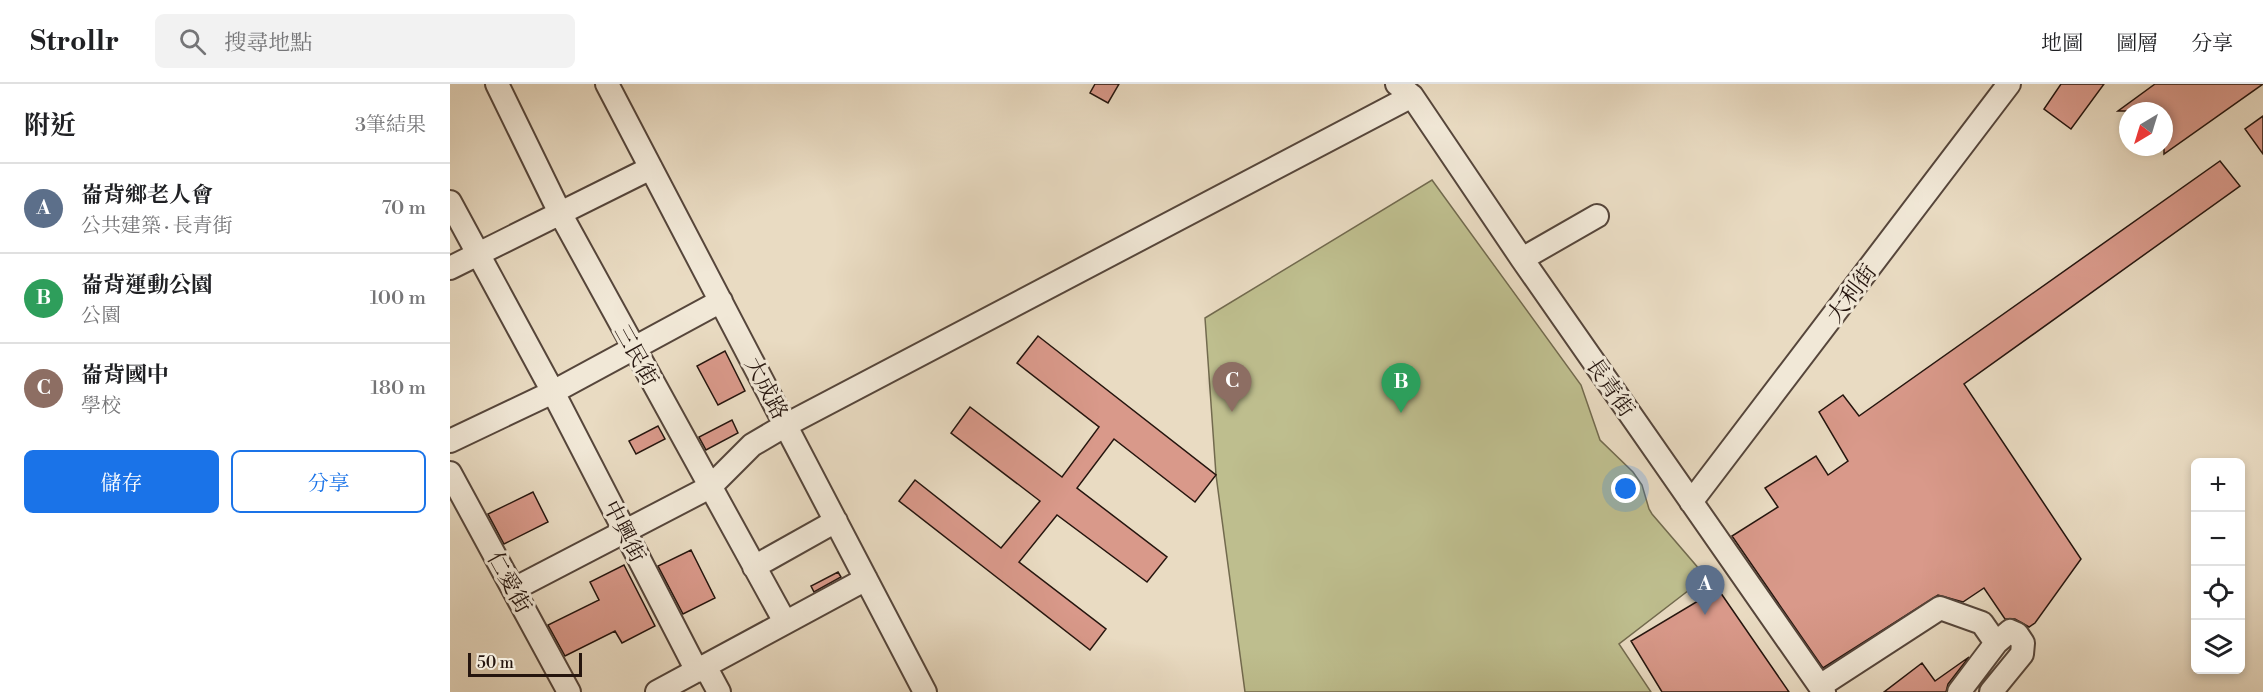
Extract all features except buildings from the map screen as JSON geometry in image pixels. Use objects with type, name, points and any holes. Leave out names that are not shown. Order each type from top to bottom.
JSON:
[{"type":"street","name":"三民街","points":[[497,84],[560,213],[785,622]]},
{"type":"street","name":"大成路","points":[[607,84],[925,692]]},
{"type":"street","name":"大利街","points":[[1691,502],[2009,84]]},
{"type":"street","points":[[514,589],[710,487],[752,445],[786,425],[1405,90]]},
{"type":"street","name":"長青街","points":[[1405,90],[1822,689]]},
{"type":"street","points":[[450,268],[651,168]]},
{"type":"street","points":[[450,202],[553,392]]},
{"type":"street","points":[[1522,259],[1597,216]]},
{"type":"street","points":[[450,441],[553,392],[721,301]]},
{"type":"street","name":"中興街","points":[[553,392],[625,532],[701,668],[719,692]]},
{"type":"street","name":"仁愛街","points":[[450,473],[569,692]]},
{"type":"street","points":[[754,567],[836,521]]},
{"type":"street","points":[[657,692],[866,579]]},
{"type":"street","points":[[1822,689],[1940,608],[1982,623],[1996,643]]},
{"type":"street","points":[[1959,692],[1996,643],[2010,632],[2017,634],[2023,644],[2022,654],[1991,692]]},
{"type":"green space","points":[[1432,180],[1581,385],[1600,440],[1633,472],[1642,485],[1652,514],[1706,577],[1619,644],[1651,692],[1245,692],[1216,475],[1205,318]]},
{"type":"place","name":"崙背國中","points":[[1232,412]]},
{"type":"place","name":"崙背運動公園","points":[[1401,413]]},
{"type":"place","name":"崙背鄉老人會","points":[[1705,615]]}]
